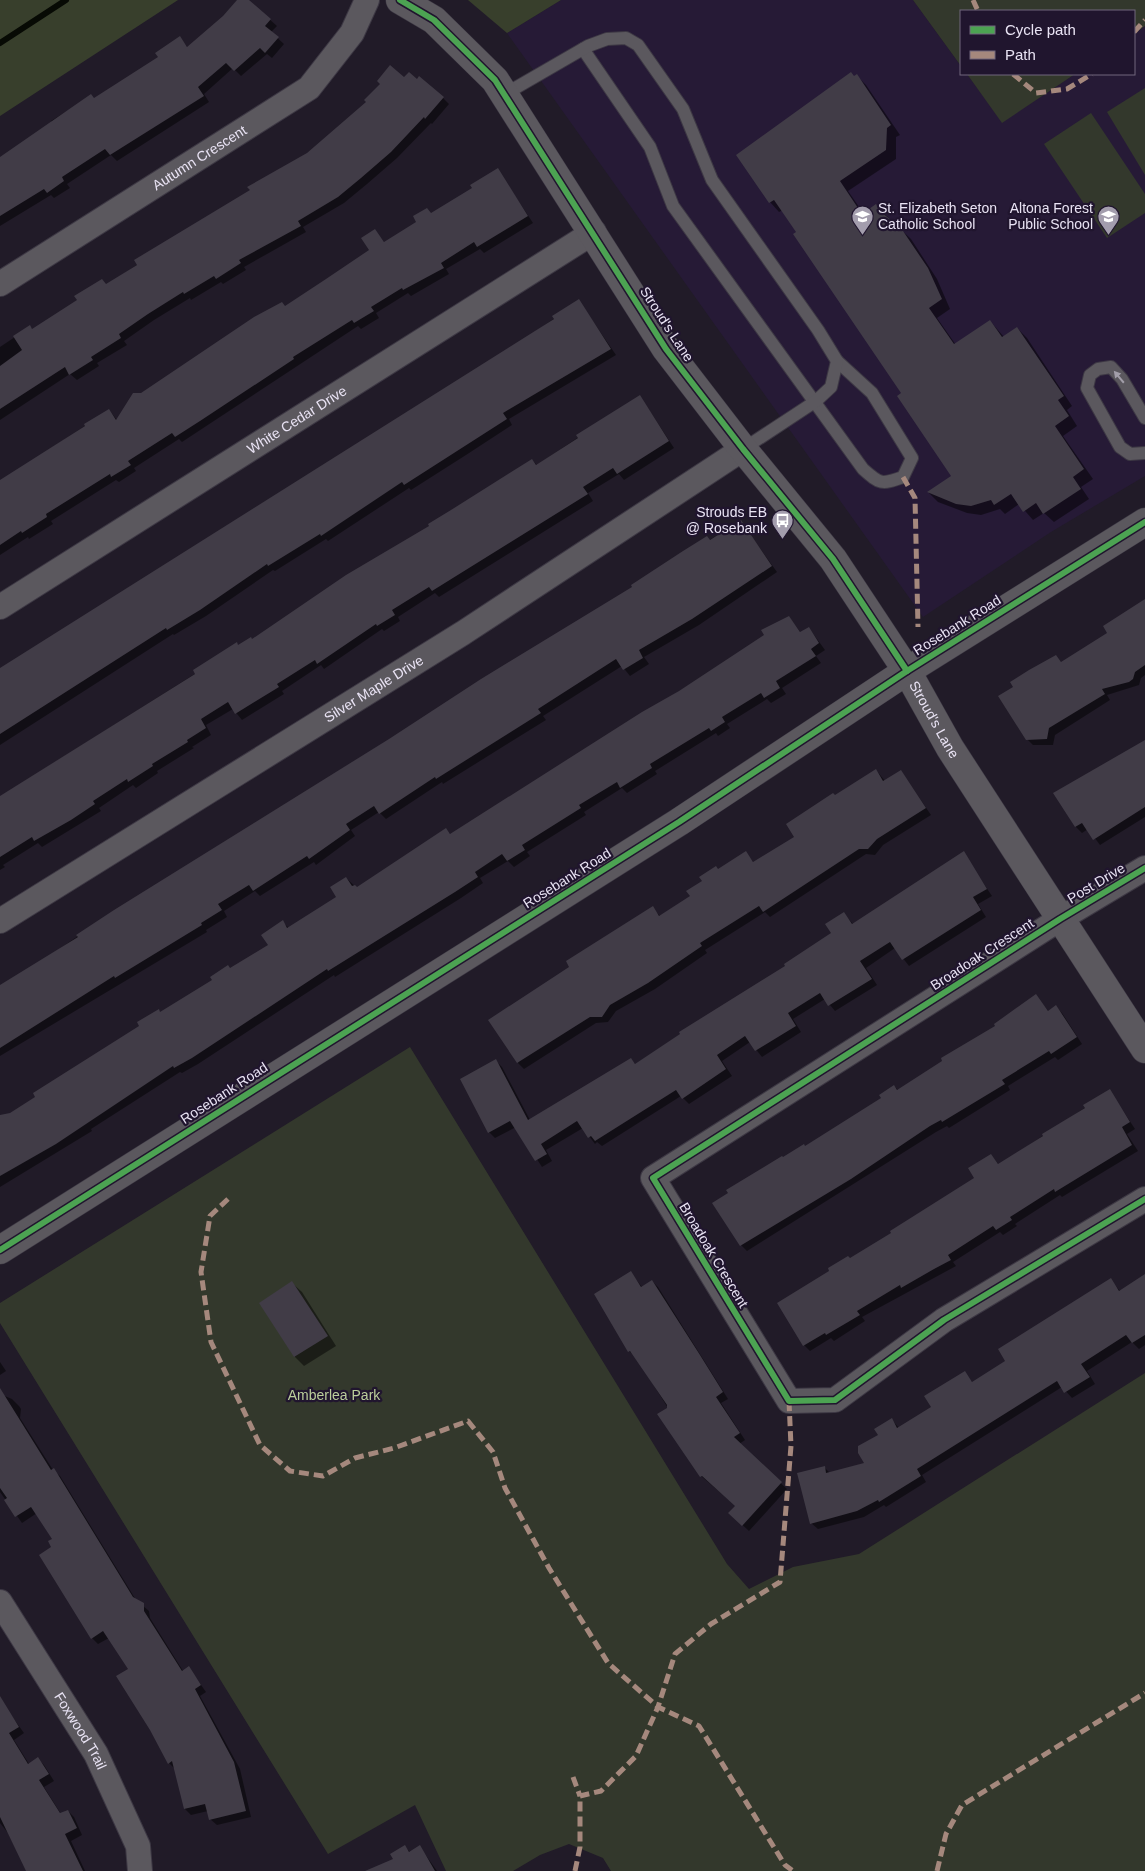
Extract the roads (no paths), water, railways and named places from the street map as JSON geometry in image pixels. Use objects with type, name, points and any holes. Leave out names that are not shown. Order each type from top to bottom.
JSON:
[{"type":"street","name":"Autumn Crescent","points":[[0,284],[309,88],[352,33],[367,0]]},
{"type":"street","name":"Stroud's Lane","points":[[400,0],[434,20],[495,80],[594,232],[666,349],[743,449],[833,559],[907,671],[950,748],[1145,1049]]},
{"type":"street","name":"White Cedar Drive","points":[[0,607],[594,232]]},
{"type":"street","name":"Silver Maple Drive","points":[[0,921],[463,633],[743,449]]},
{"type":"street","name":"Rosebank Road","points":[[0,1250],[679,822],[907,671],[1145,522]]},
{"type":"street","name":"Post Drive","points":[[1060,919],[1145,868]]},
{"type":"street","name":"Broadoak Crescent","points":[[1060,919],[653,1178],[789,1401],[834,1400],[944,1320],[1145,1199]]},
{"type":"street","name":"Foxwood Trail","points":[[0,1602],[96,1754],[138,1846],[140,1871]]},
{"type":"lane","points":[[504,94],[583,50],[607,39],[626,38],[638,45],[683,109],[712,180],[812,322],[837,361],[872,392],[912,458],[903,477],[886,483],[878,482],[863,469],[816,401],[673,206],[650,147],[583,50]]},
{"type":"lane","points":[[743,449],[816,401],[831,387],[837,361]]},
{"type":"lane","points":[[1145,418],[1122,379],[1110,367],[1098,369],[1090,375],[1087,388],[1120,446],[1130,454],[1145,453]]},
{"type":"waterway","points":[[0,43],[66,0]]},
{"type":"place","name":"St. Elizabeth Seton Catholic School","points":[[862,235]]},
{"type":"place","name":"Altona Forest Public School","points":[[1109,235]]},
{"type":"place","name":"Strouds EB @ Rosebank","points":[[783,539]]},
{"type":"park label","name":"Amberlea Park","points":[[334,1395]]}]
